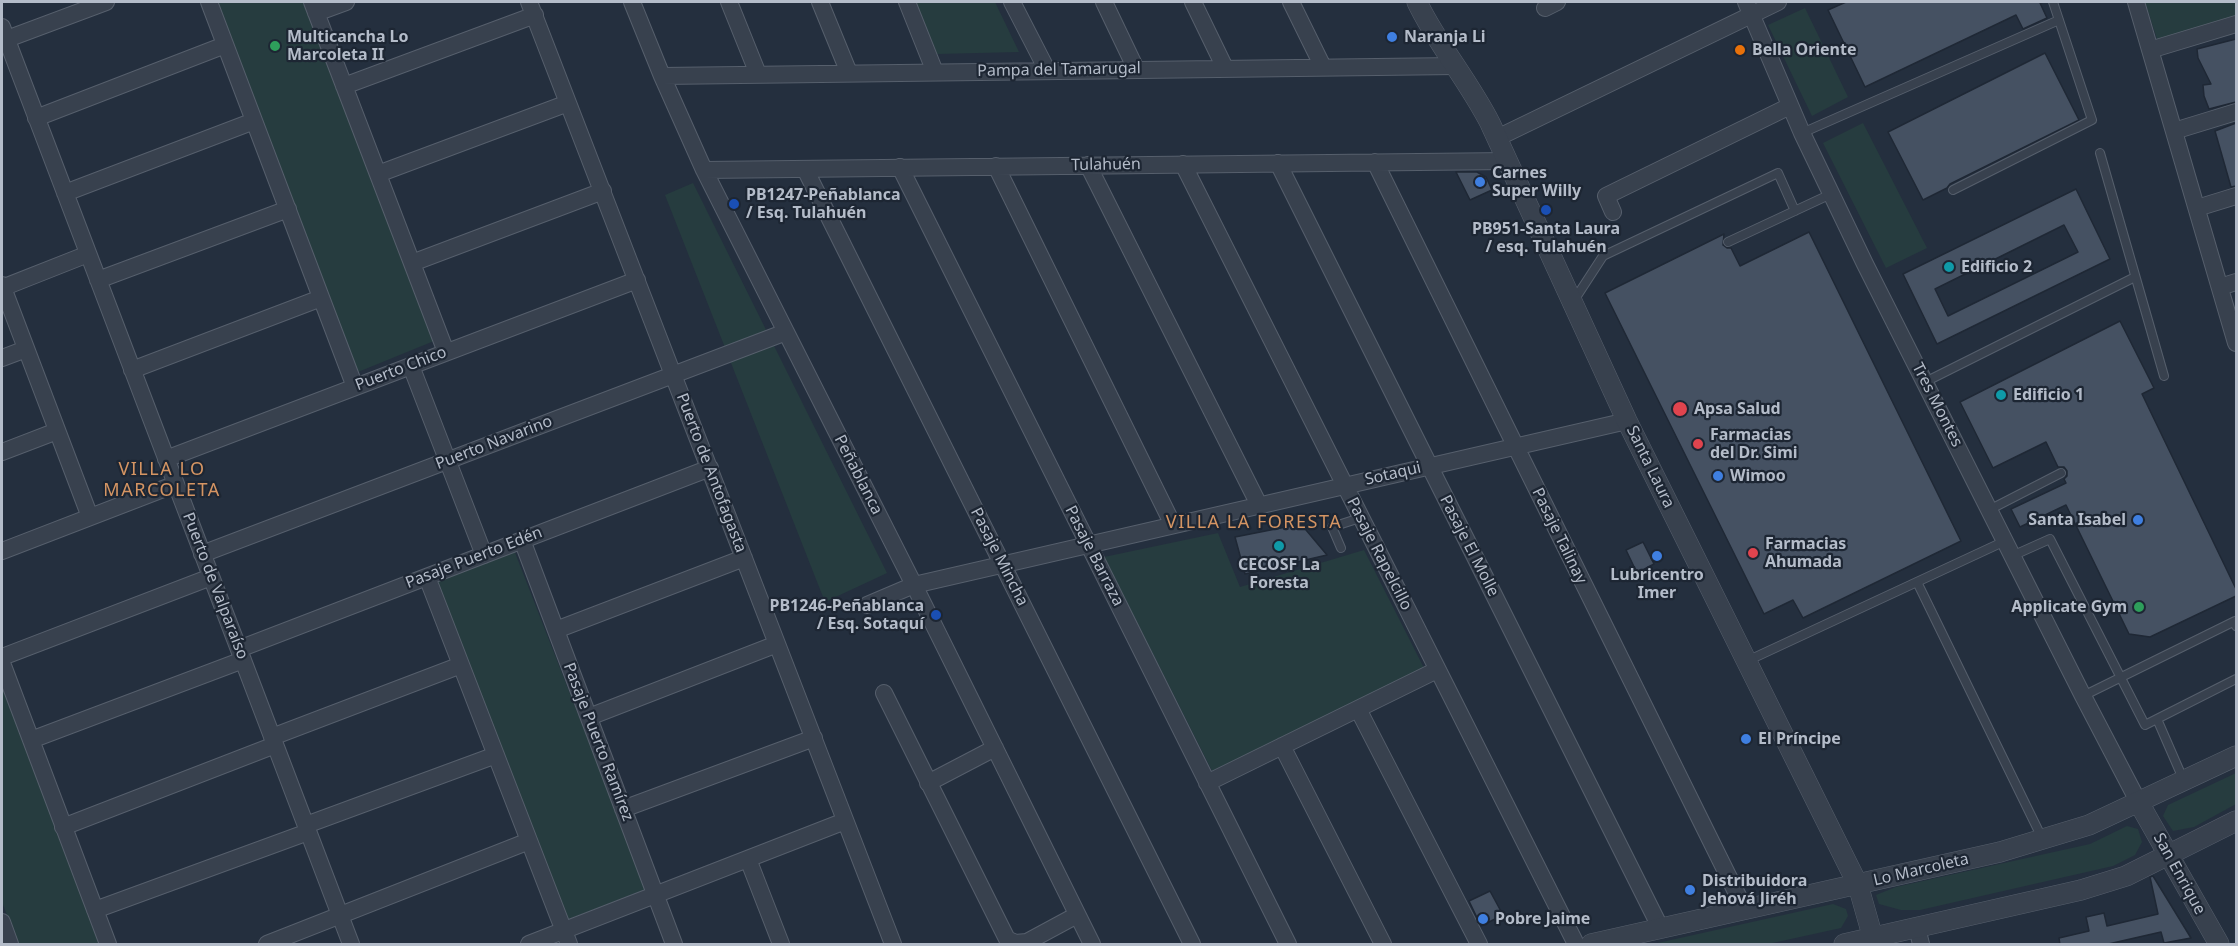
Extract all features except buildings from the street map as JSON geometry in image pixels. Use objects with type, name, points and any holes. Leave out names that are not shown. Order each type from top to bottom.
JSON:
[{"type":"street","points":[[4,33],[106,2]]},
{"type":"street","points":[[209,2],[355,387]]},
{"type":"street","points":[[346,2],[314,7],[446,352]]},
{"type":"street","name":"Peñablanca","points":[[632,2],[704,170],[914,585],[1092,945]]},
{"type":"street","points":[[729,2],[758,74]]},
{"type":"street","points":[[820,2],[849,73]]},
{"type":"street","points":[[907,2],[935,72]]},
{"type":"street","points":[[1012,2],[1047,70]]},
{"type":"street","points":[[1104,2],[1137,69]]},
{"type":"street","points":[[1193,2],[1225,68]]},
{"type":"street","points":[[1291,2],[1323,67]]},
{"type":"street","name":"Santa Laura","points":[[1417,2],[1433,34],[1478,99],[1627,421],[1858,885],[1873,938]]},
{"type":"street","points":[[1497,138],[1748,8],[1778,2]]},
{"type":"street","points":[[2136,2],[2236,343]]},
{"type":"street","points":[[344,86],[532,8]]},
{"type":"street","name":"Puerto de Antofagasta","points":[[532,8],[893,945]]},
{"type":"street","name":"Tres Montes","points":[[1748,8],[1831,194],[2139,803]]},
{"type":"street","points":[[2150,50],[2236,24]]},
{"type":"street","name":"Puerto de Valparaíso","points":[[4,33],[351,945]]},
{"type":"street","points":[[36,118],[225,45]]},
{"type":"street","name":"Pampa del Tamarugal","points":[[662,76],[1456,66]]},
{"type":"street","points":[[378,174],[568,103]]},
{"type":"street","points":[[1613,212],[1606,196],[1790,106]]},
{"type":"street","points":[[2174,131],[2236,112]]},
{"type":"street","points":[[65,192],[254,121]]},
{"type":"street","name":"Tulahuén","points":[[704,170],[1508,161]]},
{"type":"street","name":"Pasaje Talinay","points":[[1375,162],[1745,910]]},
{"type":"street","name":"Pasaje El Molle","points":[[1278,163],[1661,929]]},
{"type":"street","name":"Pasaje Rapelcillo","points":[[1183,164],[1575,945]]},
{"type":"street","points":[[1088,165],[1259,506]]},
{"type":"street","points":[[996,166],[1173,525]]},
{"type":"street","name":"Pasaje Barraza","points":[[900,167],[1288,945]]},
{"type":"street","name":"Pasaje Mincha","points":[[805,169],[1192,945]]},
{"type":"street","points":[[412,263],[603,191]]},
{"type":"street","points":[[2197,208],[2236,196]]},
{"type":"street","points":[[98,280],[288,209]]},
{"type":"street","points":[[88,254],[2,286],[90,517]]},
{"type":"street","name":"Puerto Chico","points":[[166,459],[637,280]]},
{"type":"street","points":[[2220,287],[2236,282]]},
{"type":"street","points":[[132,370],[321,298]]},
{"type":"street","name":"Puerto Navarino","points":[[202,554],[786,332]]},
{"type":"street","points":[[2,358],[26,348]]},
{"type":"street","points":[[411,366],[484,555]]},
{"type":"street","name":"Sotaqui","points":[[867,605],[914,585],[1627,421]]},
{"type":"street","points":[[2,452],[57,431]]},
{"type":"street","name":"Pasaje Puerto Edén","points":[[31,740],[427,577],[710,468]]},
{"type":"street","points":[[2,551],[176,484]]},
{"type":"street","name":"Pasaje Puerto Ramírez","points":[[522,540],[675,945]]},
{"type":"street","points":[[556,630],[744,558]]},
{"type":"street","points":[[2,657],[212,577]]},
{"type":"street","points":[[427,577],[566,938]]},
{"type":"street","points":[[589,717],[777,644]]},
{"type":"street","points":[[2,663],[108,945]]},
{"type":"street","points":[[63,826],[461,665]]},
{"type":"street","points":[[1207,783],[1437,670]]},
{"type":"street","points":[[884,693],[1004,935],[1011,941],[1021,944],[1077,915]]},
{"type":"street","points":[[1358,709],[1479,945]]},
{"type":"street","points":[[623,809],[814,738]]},
{"type":"street","points":[[1282,746],[1383,945]]},
{"type":"street","points":[[928,783],[995,748]]},
{"type":"street","points":[[95,910],[496,755]]},
{"type":"street","name":"Lo Marcoleta","points":[[1591,945],[1858,885],[2044,840],[2089,825],[2236,756]]},
{"type":"street","name":"San Enrique","points":[[2139,803],[2218,945]]},
{"type":"street","points":[[528,945],[566,938],[656,895],[845,820]]},
{"type":"street","points":[[1844,945],[1873,938],[1919,936],[2126,876],[2236,821]]},
{"type":"street","points":[[267,945],[529,841]]},
{"type":"street","points":[[748,859],[781,945]]},
{"type":"street","points":[[2,922],[10,945]]},
{"type":"lane","points":[[1953,190],[2092,120],[2053,2]]},
{"type":"lane","points":[[1802,133],[2059,20]]},
{"type":"lane","points":[[2100,153],[2164,376]]},
{"type":"lane","points":[[1572,303],[1604,256],[1778,173],[1796,211]]},
{"type":"lane","points":[[1728,242],[1831,194]]},
{"type":"lane","points":[[1925,382],[2135,277]]},
{"type":"lane","points":[[1989,510],[2061,473]]},
{"type":"lane","points":[[1341,548],[1332,527],[1360,518]]},
{"type":"lane","points":[[1746,661],[1917,582],[2009,548],[2050,539],[2145,724],[2236,679]]},
{"type":"lane","points":[[1917,582],[2044,840]]},
{"type":"lane","points":[[2083,696],[2235,621],[2236,626]]},
{"type":"lane","points":[[2157,719],[2184,781]]},
{"type":"green space","points":[[217,2],[303,2],[434,341],[358,372]]},
{"type":"green space","points":[[916,2],[995,2],[1019,52],[937,54]]},
{"type":"green space","points":[[2145,2],[2236,2],[2236,19],[2158,42]]},
{"type":"green space","points":[[1805,8],[1848,97],[1812,116],[1768,25]]},
{"type":"green space","points":[[1863,123],[1927,248],[1886,268],[1823,143]]},
{"type":"green space","points":[[693,183],[887,573],[825,602],[665,195]]},
{"type":"green space","points":[[1218,533],[1240,587],[1364,550],[1424,668],[1212,771],[1104,557]]},
{"type":"green space","points":[[514,550],[646,889],[567,920],[435,581]]},
{"type":"green space","points":[[2,682],[102,944],[18,944],[2,902]]},
{"type":"green space","points":[[2236,773],[2236,804],[2194,827],[2173,831],[2163,816],[2168,805]]},
{"type":"green space","points":[[2127,826],[2138,829],[2142,842],[2135,855],[2113,866],[1920,910],[1901,910],[1879,904],[1876,895],[1896,887],[2090,844]]},
{"type":"green space","points":[[1833,904],[1846,909],[1848,916],[1841,928],[1768,944],[1653,944]]},
{"type":"place","name":"Naranja Li","points":[[1392,37]]},
{"type":"place","name":"Multicancha Lo Marcoleta II","points":[[275,46]]},
{"type":"place","name":"Bella Oriente","points":[[1740,50]]},
{"type":"place","name":"Carnes Super Willy","points":[[1480,182]]},
{"type":"place","name":"PB1247-Peñablanca / Esq. Tulahuén","points":[[734,204]]},
{"type":"place","name":"PB951-Santa Laura / esq. Tulahuén","points":[[1546,210]]},
{"type":"place","name":"Edificio 2","points":[[1949,267]]},
{"type":"place","name":"Edificio 1","points":[[2001,395]]},
{"type":"place","name":"Apsa Salud","points":[[1680,409]]},
{"type":"place","name":"Farmacias del Dr. Simi","points":[[1698,444]]},
{"type":"place","name":"Wimoo","points":[[1718,476]]},
{"type":"place","name":"Santa Isabel","points":[[2138,520]]},
{"type":"place","name":"CECOSF La Foresta","points":[[1279,546]]},
{"type":"place","name":"Farmacias Ahumada","points":[[1753,553]]},
{"type":"place","name":"Lubricentro Imer","points":[[1657,556]]},
{"type":"place","name":"Applicate Gym","points":[[2139,607]]},
{"type":"place","name":"PB1246-Peñablanca / Esq. Sotaquí","points":[[936,615]]},
{"type":"place","name":"El Príncipe","points":[[1746,739]]},
{"type":"place","name":"Distribuidora Jehová Jiréh","points":[[1690,890]]},
{"type":"place","name":"Pobre Jaime","points":[[1483,919]]},
{"type":"district","name":"VILLA LO MARCOLETA","points":[[162,480]]},
{"type":"district","name":"VILLA LA FORESTA","points":[[1254,523]]}]
